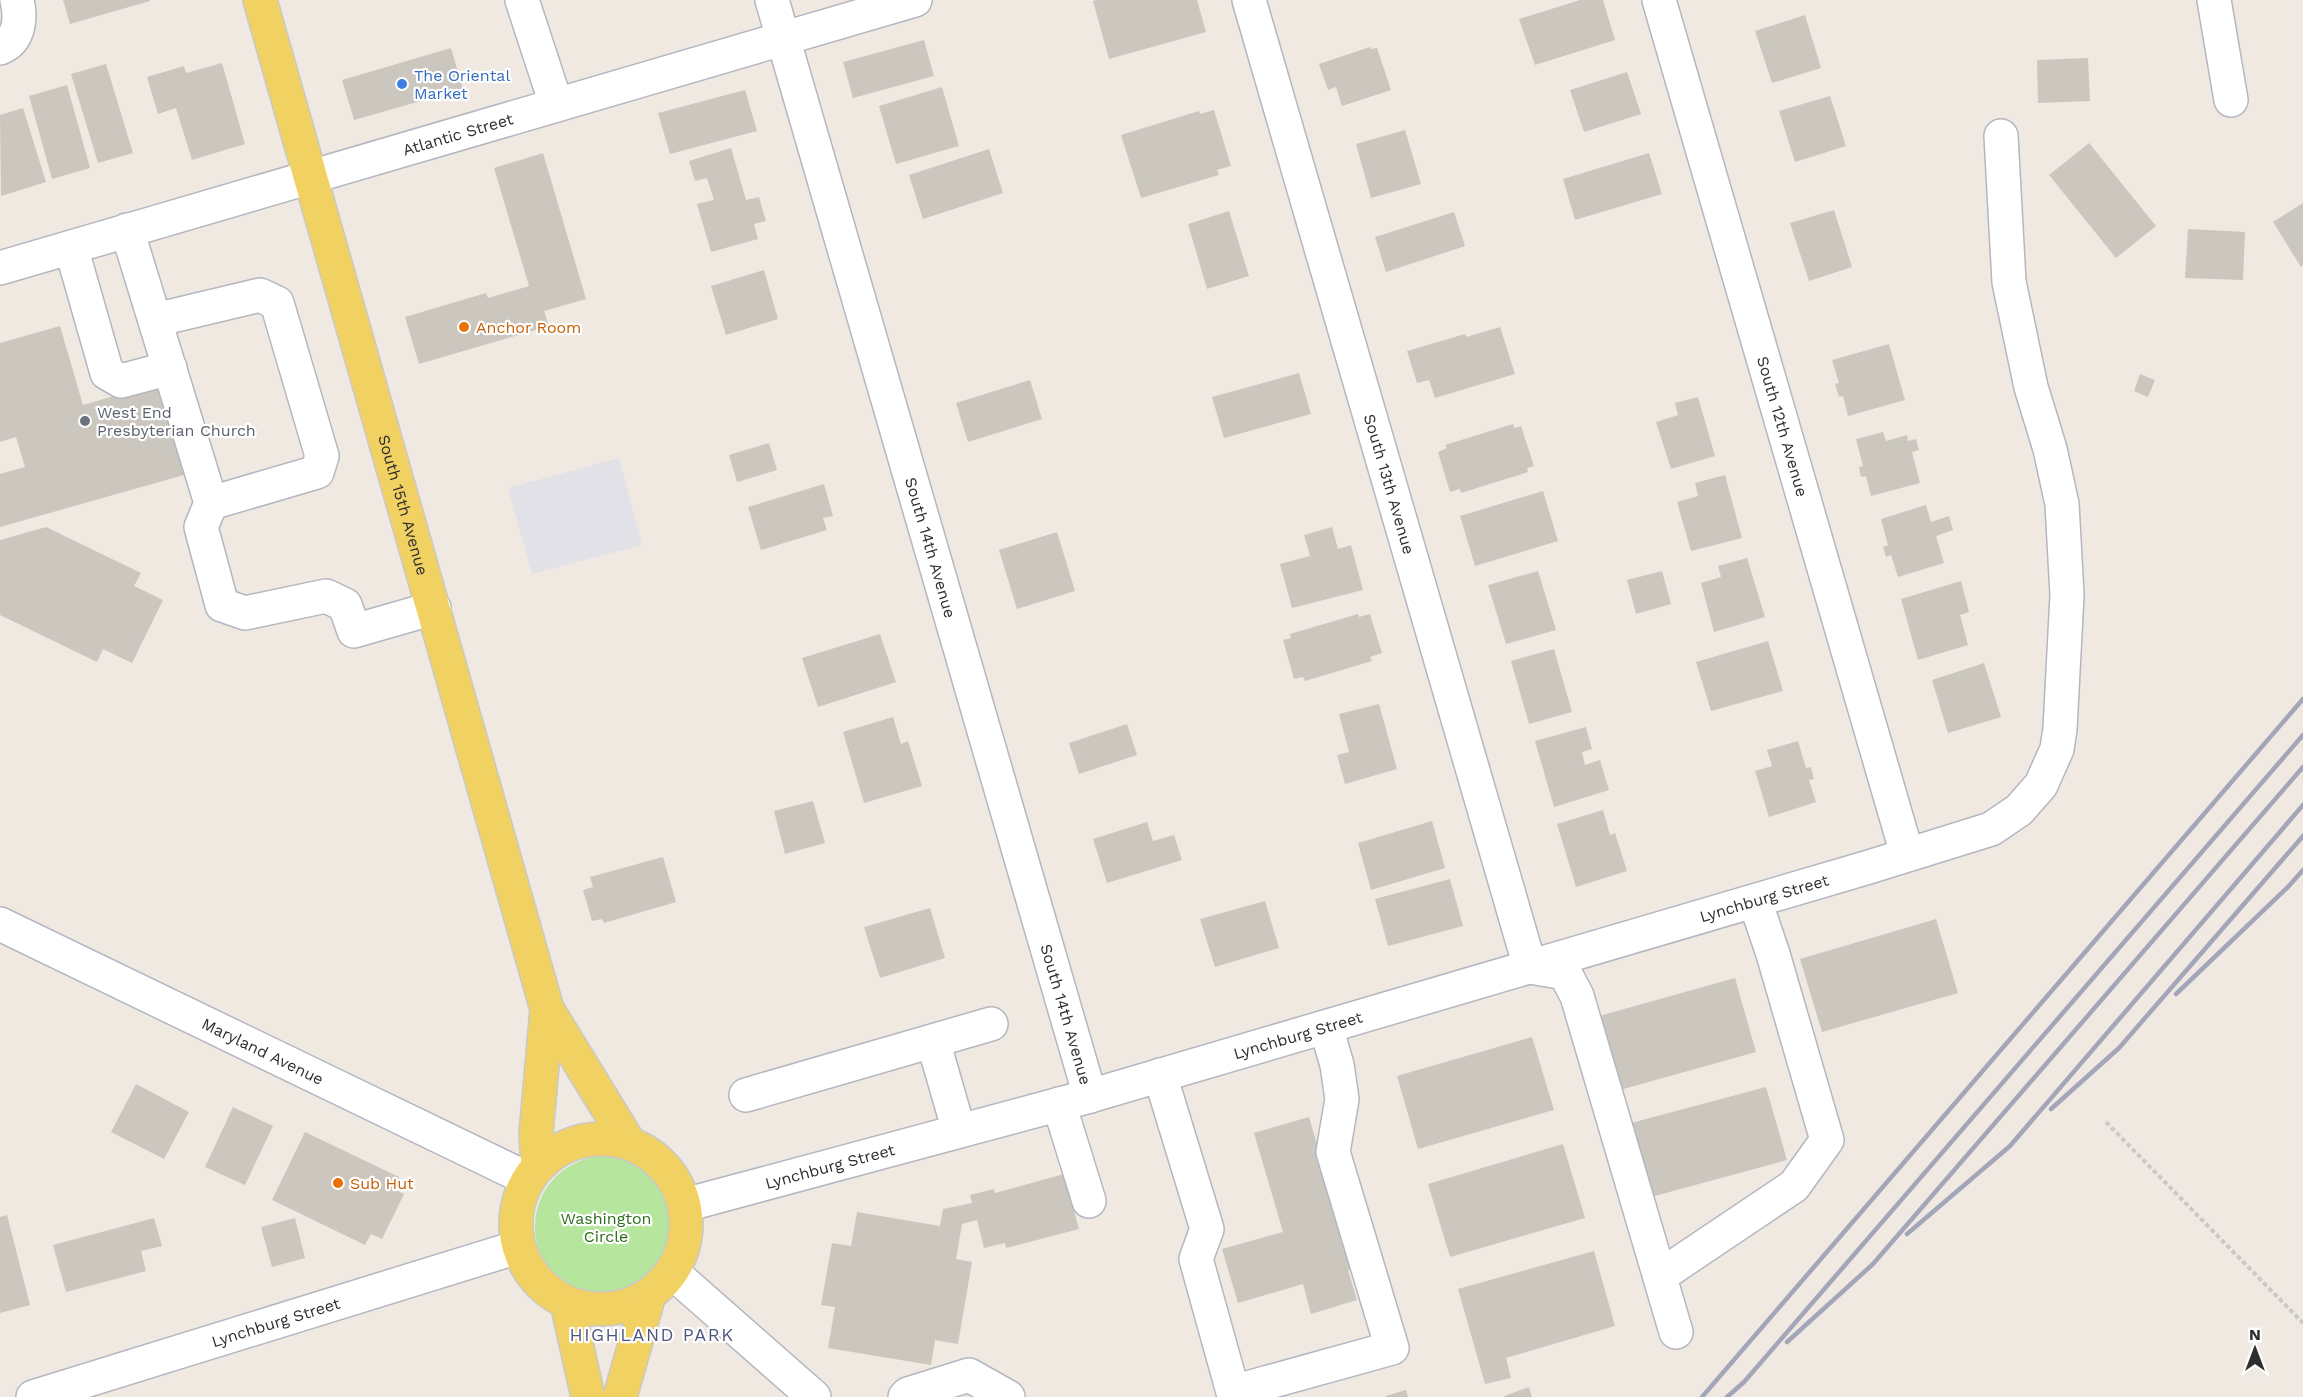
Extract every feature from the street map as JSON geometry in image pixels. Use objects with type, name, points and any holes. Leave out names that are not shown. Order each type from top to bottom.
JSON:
[{"type":"main road","name":"South 15th Avenue","points":[[260,0],[547,1009],[629,1143]]},
{"type":"main road","name":"South 15th Avenue","points":[[533,1172],[547,1009]]},
{"type":"main road","points":[[620,1397],[661,1283],[682,1251],[687,1228],[685,1205],[673,1178],[667,1171],[654,1157],[629,1143],[605,1138],[580,1141],[557,1150],[533,1172],[518,1201],[515,1224],[518,1247],[525,1265],[550,1293],[567,1303],[595,1309],[623,1306],[661,1283]]},
{"type":"main road","points":[[567,1303],[588,1397]]},
{"type":"street","points":[[0,48],[4,47],[16,34],[20,15],[17,0]]},
{"type":"street","points":[[522,0],[556,104]]},
{"type":"street","name":"South 14th Avenue","points":[[772,0],[1075,1100],[1089,1201]]},
{"type":"street","name":"Atlantic Street","points":[[0,268],[915,0]]},
{"type":"street","name":"South 13th Avenue","points":[[1249,0],[1530,967]]},
{"type":"street","name":"South 12th Avenue","points":[[1659,0],[1907,854]]},
{"type":"street","points":[[2214,0],[2231,99]]},
{"type":"street","name":"Lynchburg Street","points":[[685,1205],[1075,1100],[1755,901],[1991,829],[2019,810],[2040,785],[2057,749],[2067,595],[2062,504],[2050,449],[2031,387],[2009,282],[2001,135]]},
{"type":"street","points":[[127,230],[211,503],[201,527],[222,605],[245,613],[326,596],[345,605],[354,631],[434,608]]},
{"type":"street","points":[[71,247],[107,373],[121,381],[170,368]]},
{"type":"street","points":[[155,320],[260,295],[277,303],[322,456],[317,472],[211,503]]},
{"type":"street","points":[[1660,1276],[1794,1186],[1827,1140],[1773,954],[1755,901]]},
{"type":"street","name":"Maryland Avenue","points":[[0,924],[533,1172]]},
{"type":"street","points":[[1530,967],[1565,973],[1578,996],[1676,1332]]},
{"type":"street","points":[[746,1095],[991,1024]]},
{"type":"street","points":[[1160,1075],[1207,1229],[1196,1259],[1233,1392],[1392,1348],[1333,1152],[1342,1100],[1337,1065],[1326,1028]]},
{"type":"street","points":[[933,1041],[959,1131]]},
{"type":"street","name":"Lynchburg Street","points":[[33,1397],[518,1247]]},
{"type":"street","points":[[661,1283],[814,1397]]},
{"type":"street","points":[[905,1397],[908,1394],[969,1375],[1008,1397]]},
{"type":"path","points":[[2106,1122],[2303,1323]]},
{"type":"shaded area","points":[[619,458],[642,545],[532,574],[508,488]]},
{"type":"green space","name":"Washington Circle","points":[[606,1156],[633,1161],[656,1177],[672,1200],[677,1227],[672,1254],[656,1277],[633,1293],[606,1298],[579,1293],[556,1277],[540,1254],[535,1227],[540,1200],[556,1177],[579,1161]]},
{"type":"building","points":[[63,0],[150,0],[150,1],[70,24]]},
{"type":"building","points":[[1197,0],[1206,32],[1109,59],[1093,1]]},
{"type":"building","points":[[1580,0],[1603,0],[1615,40],[1535,65],[1519,19]]},
{"type":"building","points":[[1805,15],[1821,68],[1772,83],[1755,31]]},
{"type":"building","points":[[924,40],[934,76],[853,98],[843,62]]},
{"type":"building","points":[[1370,47],[1371,49],[1377,48],[1391,90],[1342,106],[1336,87],[1328,90],[1319,64]]},
{"type":"building","name":"The Oriental Market","points":[[451,48],[463,89],[354,120],[342,80]]},
{"type":"building","points":[[2088,58],[2090,101],[2038,103],[2037,60]]},
{"type":"building","points":[[222,63],[245,144],[192,160],[176,108],[158,114],[147,77],[184,66],[186,73]]},
{"type":"building","points":[[106,64],[133,153],[98,163],[71,74]]},
{"type":"building","points":[[1627,72],[1641,114],[1584,132],[1570,90]]},
{"type":"building","points":[[67,85],[90,168],[52,179],[29,96]]},
{"type":"building","points":[[942,87],[959,146],[896,164],[879,106]]},
{"type":"building","points":[[745,90],[757,131],[670,154],[658,113]]},
{"type":"building","points":[[1830,96],[1846,146],[1795,162],[1779,111]]},
{"type":"building","points":[[23,108],[46,182],[1,196],[0,115]]},
{"type":"building","points":[[1214,110],[1231,166],[1217,170],[1219,175],[1141,198],[1121,135],[1199,111],[1200,114]]},
{"type":"building","points":[[1405,130],[1421,184],[1371,198],[1356,144]]},
{"type":"building","points":[[2089,143],[2156,226],[2116,258],[2049,175]]},
{"type":"building","points":[[731,148],[746,200],[759,197],[766,221],[754,224],[758,239],[711,252],[697,204],[714,200],[707,178],[695,181],[689,161]]},
{"type":"building","points":[[989,149],[1003,193],[923,219],[909,175]]},
{"type":"building","points":[[543,153],[586,299],[544,311],[549,326],[419,364],[405,317],[486,293],[488,298],[529,286],[494,168]]},
{"type":"building","points":[[1649,153],[1662,194],[1575,220],[1563,179]]},
{"type":"building","points":[[2303,203],[2303,266],[2301,267],[2273,222]]},
{"type":"building","points":[[1834,210],[1852,267],[1809,281],[1790,223]]},
{"type":"building","points":[[1229,211],[1249,276],[1207,289],[1188,224]]},
{"type":"building","points":[[1454,212],[1465,246],[1386,272],[1375,237]]},
{"type":"building","points":[[2188,229],[2245,232],[2243,280],[2185,278]]},
{"type":"building","points":[[764,270],[778,319],[726,335],[711,286]]},
{"type":"building","name":"West End Presbyterian Church","points":[[60,326],[83,405],[159,383],[184,475],[0,527],[0,474],[25,467],[16,437],[0,442],[0,343]]},
{"type":"building","points":[[1500,327],[1515,374],[1435,398],[1429,380],[1417,383],[1407,351],[1465,334],[1466,337]]},
{"type":"building","points":[[1889,344],[1905,400],[1848,416],[1843,396],[1839,397],[1835,384],[1839,383],[1832,360]]},
{"type":"building","points":[[1299,373],[1311,414],[1224,438],[1212,397]]},
{"type":"building","points":[[2140,374],[2155,380],[2148,397],[2134,391]]},
{"type":"building","points":[[1030,380],[1042,419],[968,442],[956,403]]},
{"type":"building","points":[[1698,397],[1715,456],[1671,469],[1656,422],[1678,415],[1675,403]]},
{"type":"building","points":[[1513,424],[1515,428],[1521,426],[1534,466],[1527,468],[1528,472],[1461,493],[1460,489],[1450,492],[1438,452],[1447,448],[1445,445]]},
{"type":"building","points":[[1883,432],[1886,441],[1907,435],[1908,441],[1916,439],[1919,450],[1912,452],[1920,483],[1871,496],[1866,476],[1861,477],[1859,467],[1863,466],[1856,439]]},
{"type":"building","points":[[769,443],[777,470],[737,482],[729,455]]},
{"type":"building","points":[[1725,475],[1742,538],[1691,551],[1677,502],[1698,496],[1695,483]]},
{"type":"building","points":[[824,484],[833,516],[823,518],[827,530],[761,550],[748,507]]},
{"type":"building","points":[[1543,491],[1558,541],[1475,566],[1460,516]]},
{"type":"building","points":[[1926,505],[1931,522],[1949,516],[1953,530],[1936,536],[1944,563],[1898,577],[1891,555],[1886,557],[1883,547],[1888,545],[1881,519]]},
{"type":"building","points":[[46,527],[141,573],[134,586],[163,600],[132,663],[103,649],[97,662],[0,615],[0,540]]},
{"type":"building","points":[[1332,527],[1338,549],[1351,545],[1363,590],[1292,608],[1280,564],[1310,556],[1304,535]]},
{"type":"building","points":[[1057,532],[1075,591],[1017,609],[999,550]]},
{"type":"building","points":[[1747,558],[1765,617],[1714,632],[1701,583],[1721,577],[1718,566]]},
{"type":"building","points":[[1538,571],[1556,630],[1506,644],[1488,585]]},
{"type":"building","points":[[1662,571],[1671,604],[1636,614],[1627,580]]},
{"type":"building","points":[[1961,581],[1969,612],[1960,615],[1968,645],[1918,660],[1901,599]]},
{"type":"building","points":[[1358,614],[1359,617],[1370,614],[1382,653],[1370,657],[1372,661],[1305,681],[1303,677],[1294,679],[1283,640],[1291,638],[1290,634]]},
{"type":"building","points":[[880,634],[896,682],[818,707],[802,658]]},
{"type":"building","points":[[1768,641],[1783,691],[1711,711],[1696,662]]},
{"type":"building","points":[[1554,649],[1572,712],[1529,724],[1511,661]]},
{"type":"building","points":[[1984,663],[2001,717],[1948,733],[1932,680]]},
{"type":"building","points":[[1379,704],[1397,769],[1345,784],[1337,755],[1349,752],[1339,714]]},
{"type":"building","points":[[893,717],[901,744],[908,741],[922,786],[864,803],[843,732]]},
{"type":"building","points":[[1127,724],[1137,755],[1079,774],[1069,743]]},
{"type":"building","points":[[1586,727],[1592,749],[1582,752],[1585,765],[1600,760],[1609,790],[1554,807],[1535,741]]},
{"type":"building","points":[[1798,741],[1806,768],[1811,767],[1814,779],[1809,780],[1816,802],[1769,817],[1755,771],[1772,766],[1767,750]]},
{"type":"building","points":[[813,801],[825,843],[785,854],[774,811]]},
{"type":"building","points":[[1603,810],[1610,835],[1615,833],[1627,871],[1576,887],[1557,824]]},
{"type":"building","points":[[1432,821],[1445,868],[1371,890],[1358,843]]},
{"type":"building","points":[[1147,822],[1153,841],[1174,835],[1182,860],[1107,883],[1093,839]]},
{"type":"building","points":[[663,857],[676,902],[604,923],[602,919],[592,921],[583,890],[593,887],[590,877]]},
{"type":"building","points":[[1450,879],[1463,926],[1388,946],[1375,899]]},
{"type":"building","points":[[1265,901],[1279,948],[1215,967],[1200,919]]},
{"type":"building","points":[[930,908],[945,958],[880,978],[864,927]]},
{"type":"building","points":[[1936,919],[1958,993],[1822,1032],[1800,959]]},
{"type":"building","points":[[1735,978],[1756,1052],[1620,1090],[1599,1016]]},
{"type":"building","points":[[1532,1037],[1554,1110],[1418,1149],[1397,1076]]},
{"type":"building","points":[[136,1084],[189,1112],[164,1159],[111,1132]]},
{"type":"building","points":[[1766,1087],[1787,1160],[1651,1197],[1631,1123]]},
{"type":"building","points":[[233,1107],[273,1126],[245,1185],[205,1167]]},
{"type":"building","points":[[1309,1117],[1353,1269],[1348,1270],[1357,1300],[1311,1314],[1303,1284],[1238,1303],[1222,1249],[1283,1232],[1254,1133]]},
{"type":"building","name":"Sub Hut","points":[[305,1132],[399,1177],[394,1189],[404,1194],[382,1239],[371,1234],[365,1245],[272,1200]]},
{"type":"building","points":[[1563,1144],[1585,1218],[1450,1257],[1428,1184]]},
{"type":"building","points":[[1064,1174],[1079,1229],[1006,1248],[1005,1243],[984,1248],[977,1220],[962,1224],[956,1259],[972,1262],[958,1344],[935,1340],[931,1365],[828,1348],[835,1307],[821,1305],[832,1243],[851,1246],[857,1212],[940,1226],[943,1209],[972,1203],[970,1195],[994,1189],[995,1193]]},
{"type":"building","points":[[7,1215],[30,1305],[0,1313],[0,1217]]},
{"type":"building","points":[[154,1218],[162,1246],[141,1251],[146,1271],[66,1292],[53,1245]]},
{"type":"building","points":[[295,1218],[305,1258],[272,1267],[261,1227]]},
{"type":"building","points":[[1594,1251],[1615,1326],[1506,1358],[1511,1378],[1485,1384],[1458,1289]]},
{"type":"building","points":[[1529,1387],[1532,1397],[1502,1397]]},
{"type":"building","points":[[1406,1390],[1408,1397],[1386,1397],[1386,1396]]},
{"type":"railway","points":[[1702,1397],[2303,699]]},
{"type":"railway","points":[[1727,1397],[1744,1382],[2303,735]]},
{"type":"railway","points":[[1787,1342],[1873,1264],[2303,767]]},
{"type":"railway","points":[[1907,1234],[2010,1146],[2303,805]]},
{"type":"railway","points":[[2051,1109],[2119,1048],[2303,836]]},
{"type":"railway","points":[[2176,994],[2303,870]]},
{"type":"place","name":"The Oriental Market","points":[[402,84]]},
{"type":"place","name":"Anchor Room","points":[[464,327]]},
{"type":"place","name":"West End Presbyterian Church","points":[[85,421]]},
{"type":"place","name":"Sub Hut","points":[[338,1183]]},
{"type":"district","name":"HIGHLAND PARK","points":[[652,1334]]}]
